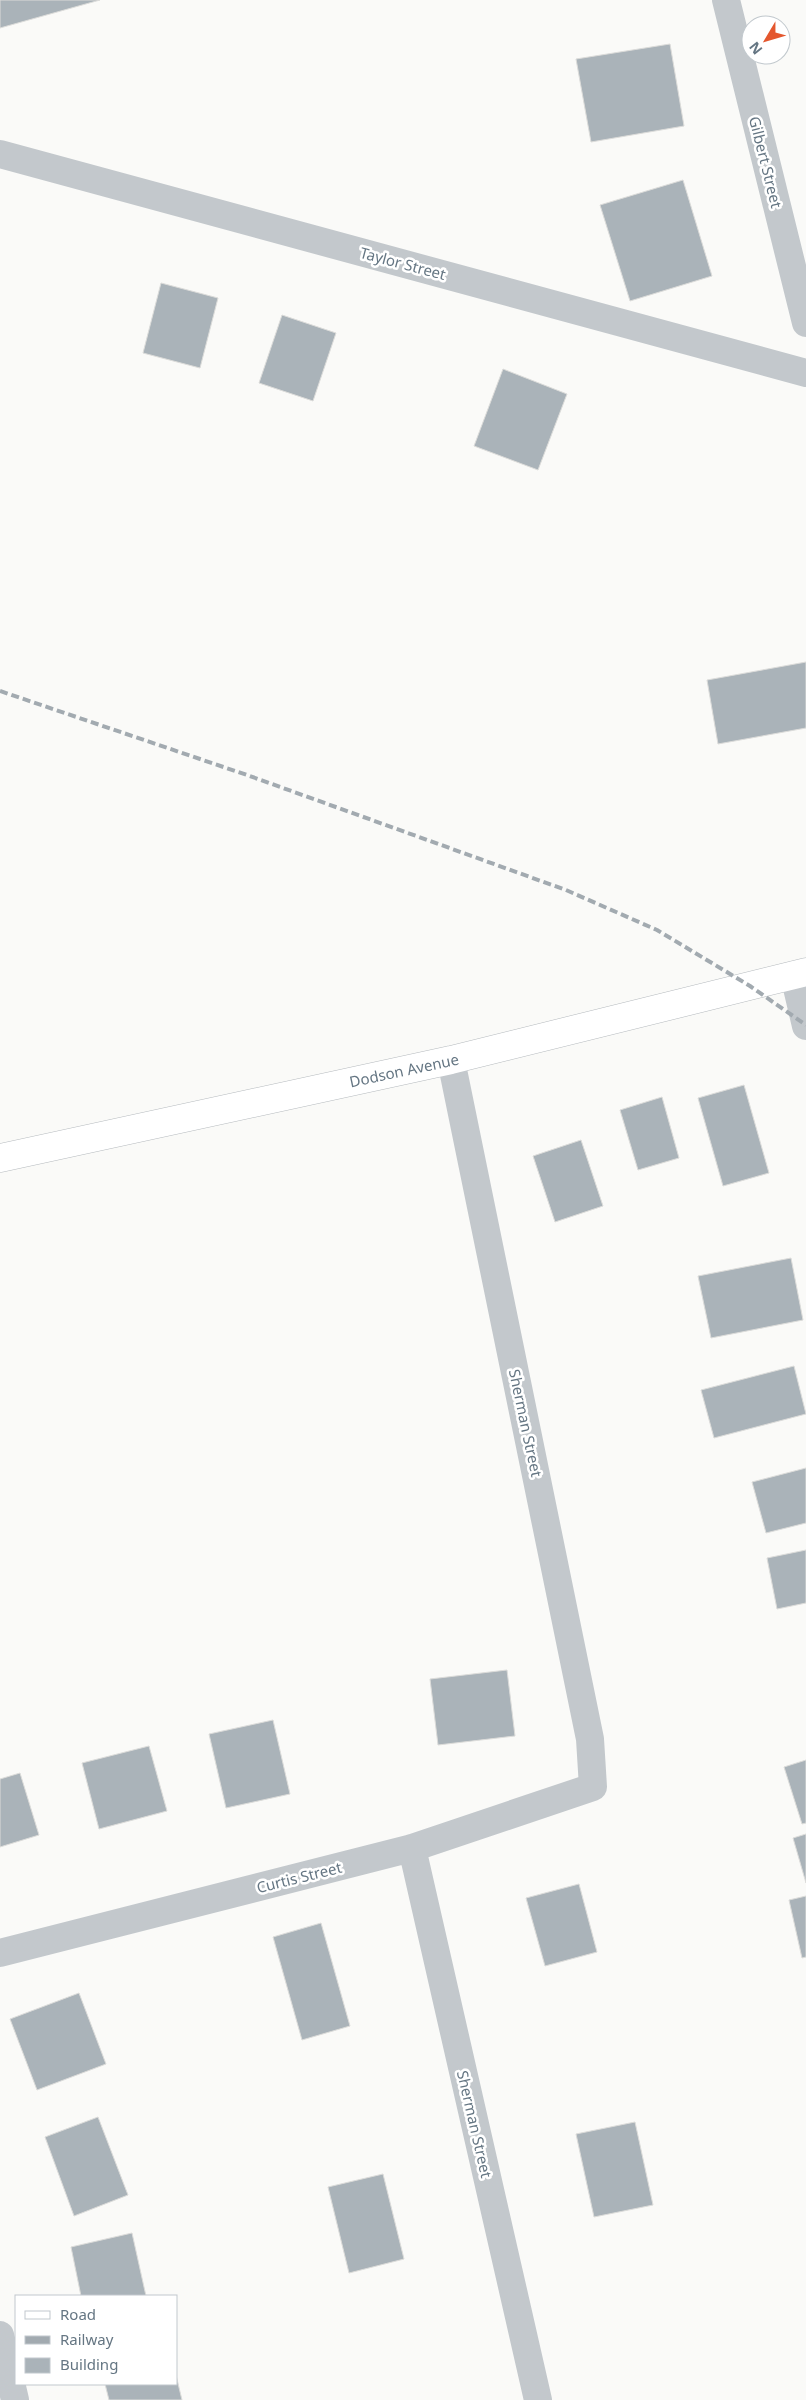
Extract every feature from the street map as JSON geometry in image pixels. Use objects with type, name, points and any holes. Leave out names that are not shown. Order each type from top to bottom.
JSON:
[{"type":"main road","name":"Dodson Avenue","points":[[0,1158],[451,1060],[800,974]]},
{"type":"street","name":"Gilbert Street","points":[[726,0],[806,323]]},
{"type":"street","name":"Taylor Street","points":[[0,154],[806,373]]},
{"type":"street","points":[[800,974],[806,1026]]},
{"type":"street","name":"Sherman Street","points":[[451,1060],[590,1739],[593,1787]]},
{"type":"street","name":"Curtis Street","points":[[0,1954],[412,1848],[593,1787]]},
{"type":"street","name":"Sherman Street","points":[[412,1848],[538,2400]]},
{"type":"street","points":[[0,2335],[15,2400]]},
{"type":"building","points":[[0,0],[100,0],[0,28]]},
{"type":"building","points":[[670,44],[684,126],[591,142],[576,59]]},
{"type":"building","points":[[683,180],[712,276],[630,301],[600,205]]},
{"type":"building","points":[[161,283],[218,298],[200,368],[143,353]]},
{"type":"building","points":[[282,315],[336,333],[313,401],[259,383]]},
{"type":"building","points":[[503,369],[567,394],[538,470],[474,446]]},
{"type":"building","points":[[806,662],[806,728],[718,744],[707,680]]},
{"type":"building","points":[[744,1085],[769,1173],[723,1186],[698,1098]]},
{"type":"building","points":[[662,1097],[679,1158],[638,1170],[620,1110]]},
{"type":"building","points":[[581,1140],[603,1206],[555,1222],[533,1156]]},
{"type":"building","points":[[791,1258],[803,1320],[711,1338],[698,1276]]},
{"type":"building","points":[[794,1366],[806,1414],[714,1438],[701,1390]]},
{"type":"building","points":[[806,1468],[806,1523],[766,1533],[752,1482]]},
{"type":"building","points":[[806,1550],[806,1603],[777,1609],[767,1558]]},
{"type":"building","points":[[507,1670],[515,1736],[438,1745],[430,1679]]},
{"type":"building","points":[[273,1720],[290,1794],[226,1808],[209,1734]]},
{"type":"building","points":[[149,1746],[167,1811],[99,1829],[82,1763]]},
{"type":"building","points":[[806,1760],[806,1823],[802,1824],[784,1767]]},
{"type":"building","points":[[20,1773],[39,1835],[0,1847],[0,1779]]},
{"type":"building","points":[[806,1834],[806,1883],[793,1838]]},
{"type":"building","points":[[579,1884],[597,1952],[545,1966],[526,1898]]},
{"type":"building","points":[[806,1896],[806,1957],[802,1958],[789,1900]]},
{"type":"building","points":[[321,1923],[350,2026],[302,2040],[273,1937]]},
{"type":"building","points":[[79,1993],[106,2064],[37,2090],[10,2019]]},
{"type":"building","points":[[98,2117],[128,2195],[74,2216],[45,2137]]},
{"type":"building","points":[[635,2122],[653,2205],[594,2217],[576,2134]]},
{"type":"building","points":[[383,2174],[404,2259],[349,2273],[328,2187]]},
{"type":"building","points":[[132,2233],[146,2295],[81,2295],[71,2247]]},
{"type":"building","points":[[178,2383],[182,2400],[109,2400],[105,2385],[178,2385]]},
{"type":"railway","points":[[0,691],[247,775],[566,890],[657,930],[750,986],[806,1025]]}]
